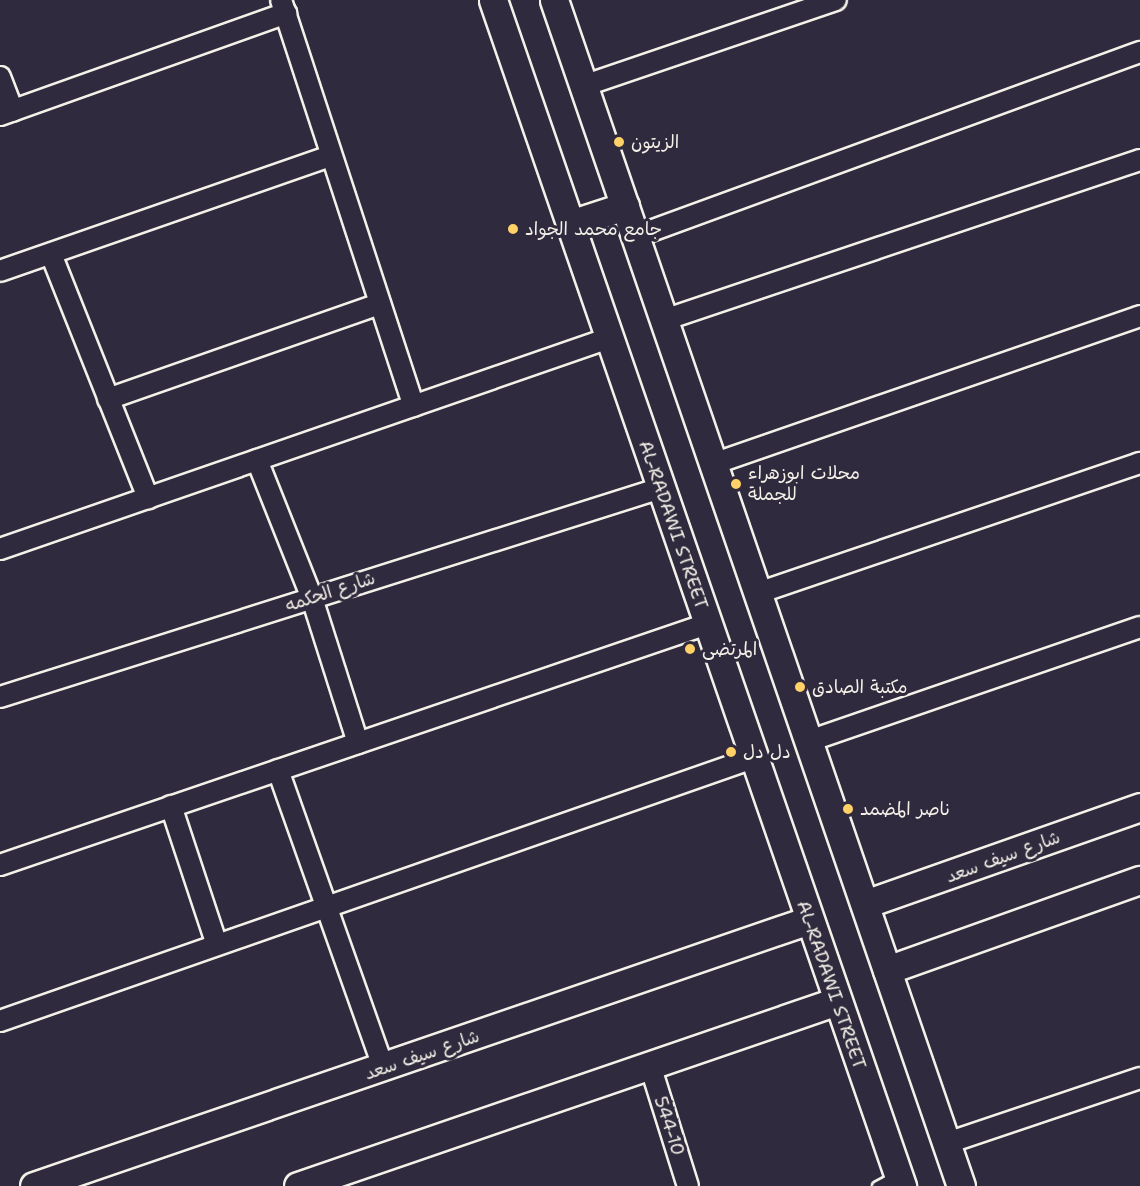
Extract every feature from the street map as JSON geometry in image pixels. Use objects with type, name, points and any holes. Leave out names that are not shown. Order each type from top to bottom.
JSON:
[{"type":"street","name":"AL-RADAWI STREET","points":[[493,0],[837,1001],[892,1182]]},
{"type":"street","points":[[554,0],[962,1186]]},
{"type":"street","points":[[583,86],[837,0]]},
{"type":"street","points":[[0,77],[6,113],[284,6],[414,406]]},
{"type":"street","points":[[637,236],[1140,52]]},
{"type":"street","points":[[0,271],[331,156]]},
{"type":"street","points":[[664,320],[1140,160]]},
{"type":"street","points":[[570,224],[625,206]]},
{"type":"street","points":[[51,255],[148,498]]},
{"type":"street","points":[[108,399],[380,304]]},
{"type":"street","points":[[713,464],[1140,316]]},
{"type":"street","points":[[0,549],[609,338]]},
{"type":"street","points":[[257,460],[312,598],[358,743]]},
{"type":"street","points":[[758,593],[1140,463]]},
{"type":"street","name":"شارع الحكمه","points":[[0,697],[661,488]]},
{"type":"street","points":[[0,865],[708,624]]},
{"type":"street","points":[[809,741],[1140,627]]},
{"type":"street","points":[[0,1021],[753,758]]},
{"type":"street","points":[[278,770],[329,906],[384,1069]]},
{"type":"street","points":[[171,806],[216,945]]},
{"type":"street","name":"شارع سيف سعد","points":[[865,904],[1140,807]]},
{"type":"street","points":[[887,970],[1140,880]]},
{"type":"street","name":"شارع سيف سعد","points":[[34,1186],[384,1069],[809,920]]},
{"type":"street","points":[[298,1186],[837,1001]]},
{"type":"street","name":"544-10","points":[[650,1065],[688,1186]]},
{"type":"street","points":[[947,1143],[1140,1078]]},
{"type":"place","name":"الزيتون","points":[[619,142]]},
{"type":"place","name":"جامع محمد الجواد","points":[[513,229]]},
{"type":"place","name":"محلات ابوزهراء للجملة","points":[[736,484]]},
{"type":"place","name":"المرتضى","points":[[690,649]]},
{"type":"place","name":"مكتبة الصادق","points":[[800,687]]},
{"type":"place","name":"دل دل","points":[[731,752]]},
{"type":"place","name":"ناصر المضمد","points":[[848,809]]}]
